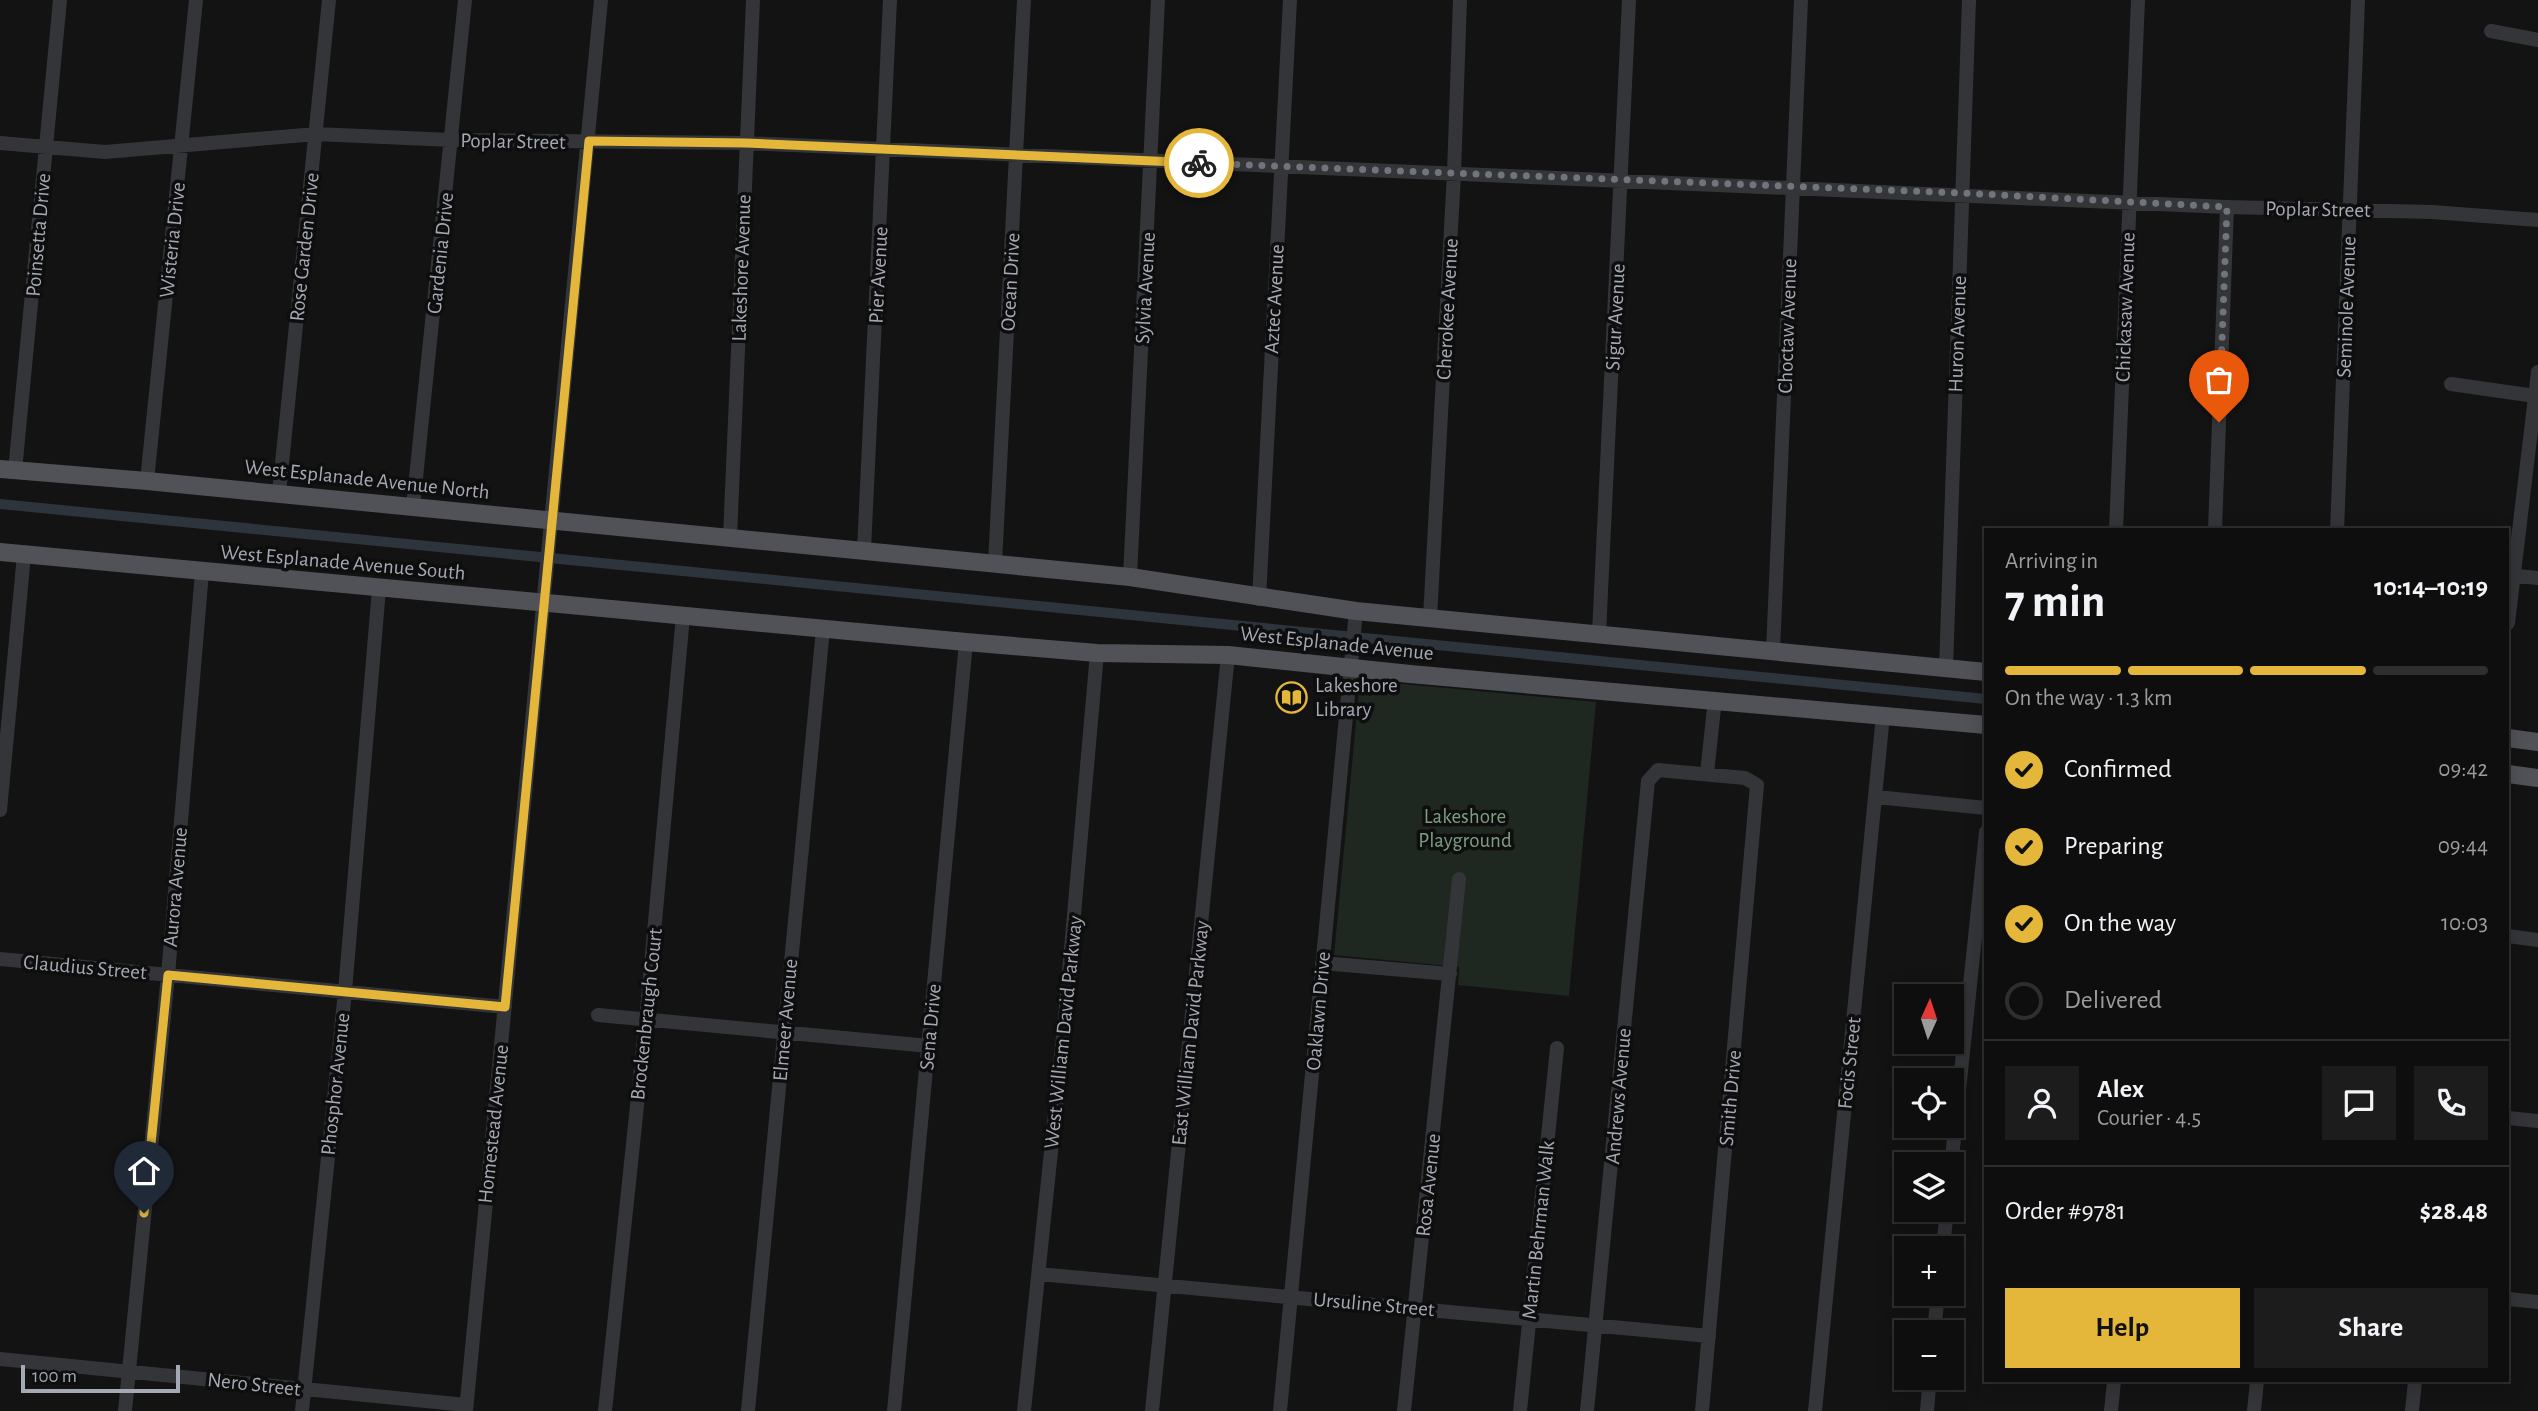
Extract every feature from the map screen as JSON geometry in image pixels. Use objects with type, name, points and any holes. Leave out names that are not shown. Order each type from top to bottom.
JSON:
[{"type":"main road","name":"West Esplanade Avenue North","points":[[8,470],[730,537]]},
{"type":"main road","name":"West Esplanade Avenue","points":[[730,537],[1190,584],[1356,616],[1430,618],[1984,672]]},
{"type":"main road","name":"West Esplanade Avenue South","points":[[0,552],[683,616]]},
{"type":"main road","name":"West Esplanade Avenue","points":[[683,616],[1097,653],[1352,660],[1984,725]]},
{"type":"main road","points":[[2509,738],[2538,742]]},
{"type":"main road","points":[[2509,774],[2538,778]]},
{"type":"street","name":"Poinsetta Drive","points":[[8,470],[46,147],[60,0]]},
{"type":"street","name":"Wisteria Drive","points":[[147,481],[196,0]]},
{"type":"street","name":"Rose Garden Drive","points":[[279,494],[330,0]]},
{"type":"street","name":"Gardenia Drive","points":[[414,507],[465,0]]},
{"type":"street","name":"Homestead Avenue","points":[[466,1408],[601,0]]},
{"type":"street","name":"Lakeshore Avenue","points":[[730,537],[753,0]]},
{"type":"street","name":"Pier Avenue","points":[[864,550],[890,0]]},
{"type":"street","name":"Ocean Drive","points":[[995,563],[1024,0]]},
{"type":"street","name":"Sylvia Avenue","points":[[1130,577],[1158,0]]},
{"type":"street","name":"Aztec Avenue","points":[[1259,598],[1290,0]]},
{"type":"street","name":"Cherokee Avenue","points":[[1430,618],[1454,173],[1460,0]]},
{"type":"street","name":"Sigur Avenue","points":[[1599,634],[1629,0]]},
{"type":"street","name":"Choctaw Avenue","points":[[1773,651],[1801,0]]},
{"type":"street","name":"Huron Avenue","points":[[1946,668],[1969,0]]},
{"type":"street","name":"Chickasaw Avenue","points":[[2116,528],[2138,0]]},
{"type":"street","name":"Seminole Avenue","points":[[2337,528],[2358,0]]},
{"type":"street","points":[[2491,31],[2538,40]]},
{"type":"street","name":"Poplar Street","points":[[0,143],[105,152],[181,148],[316,134],[452,140],[746,143],[1962,193],[2538,220]]},
{"type":"street","points":[[2214,528],[2227,207]]},
{"type":"street","points":[[2509,607],[2538,372]]},
{"type":"street","points":[[2451,384],[2535,396]]},
{"type":"street","points":[[0,810],[24,555]]},
{"type":"street","name":"Aurora Avenue","points":[[125,1411],[168,975],[202,572]]},
{"type":"street","points":[[2511,575],[2538,578]]},
{"type":"street","name":"Phosphor Avenue","points":[[302,1411],[345,992],[379,589]]},
{"type":"street","name":"Brockenbraugh Court","points":[[605,1411],[646,1020],[683,616]]},
{"type":"street","name":"Oaklawn Drive","points":[[1280,1411],[1356,616]]},
{"type":"street","name":"Elmeer Avenue","points":[[748,1411],[823,629]]},
{"type":"street","name":"Sena Drive","points":[[894,1411],[966,642]]},
{"type":"street","name":"West William David Parkway","points":[[1024,1411],[1097,653]]},
{"type":"street","name":"East William David Parkway","points":[[1152,1411],[1228,655]]},
{"type":"street","points":[[1707,772],[1715,699]]},
{"type":"street","name":"Focis Street","points":[[1815,1411],[1883,715]]},
{"type":"street","name":"Andrews Avenue","points":[[1587,1411],[1648,781],[1658,770],[1707,772]]},
{"type":"street","name":"Smith Drive","points":[[1702,1411],[1758,785],[1752,779],[1707,772]]},
{"type":"street","points":[[1876,797],[1984,808]]},
{"type":"street","points":[[1953,1152],[1984,851]]},
{"type":"street","name":"Rosa Avenue","points":[[1405,1411],[1459,879]]},
{"type":"street","points":[[2509,936],[2538,940]]},
{"type":"street","name":"Claudius Street","points":[[0,959],[505,1007]]},
{"type":"street","points":[[1322,962],[1451,966]]},
{"type":"street","points":[[598,1015],[929,1046]]},
{"type":"street","name":"Martin Behrman Walk","points":[[1520,1411],[1557,1048]]},
{"type":"street","points":[[2509,1118],[2538,1121]]},
{"type":"street","name":"Ursuline Street","points":[[1039,1274],[1709,1336]]},
{"type":"street","points":[[2509,1298],[2538,1302]]},
{"type":"street","name":"Nero Street","points":[[0,1359],[466,1408]]},
{"type":"street","points":[[2111,1411],[2114,1382]]},
{"type":"street","points":[[2254,1411],[2257,1382]]},
{"type":"street","points":[[2412,1411],[2416,1382]]},
{"type":"street","points":[[1927,1411],[1929,1390]]},
{"type":"green space","name":"Lakeshore Playground","points":[[1360,680],[1596,702],[1569,996],[1458,985],[1459,967],[1334,955]]},
{"type":"waterway","points":[[0,504],[1984,699]]},
{"type":"way so far","points":[[1199,163],[1962,193],[2227,207],[2219,422]]},
{"type":"place","name":"Lakeshore Library","points":[[1292,697]]},
{"type":"route","points":[[144,1213],[168,975],[505,1007],[589,141],[746,143],[1199,163]]}]
